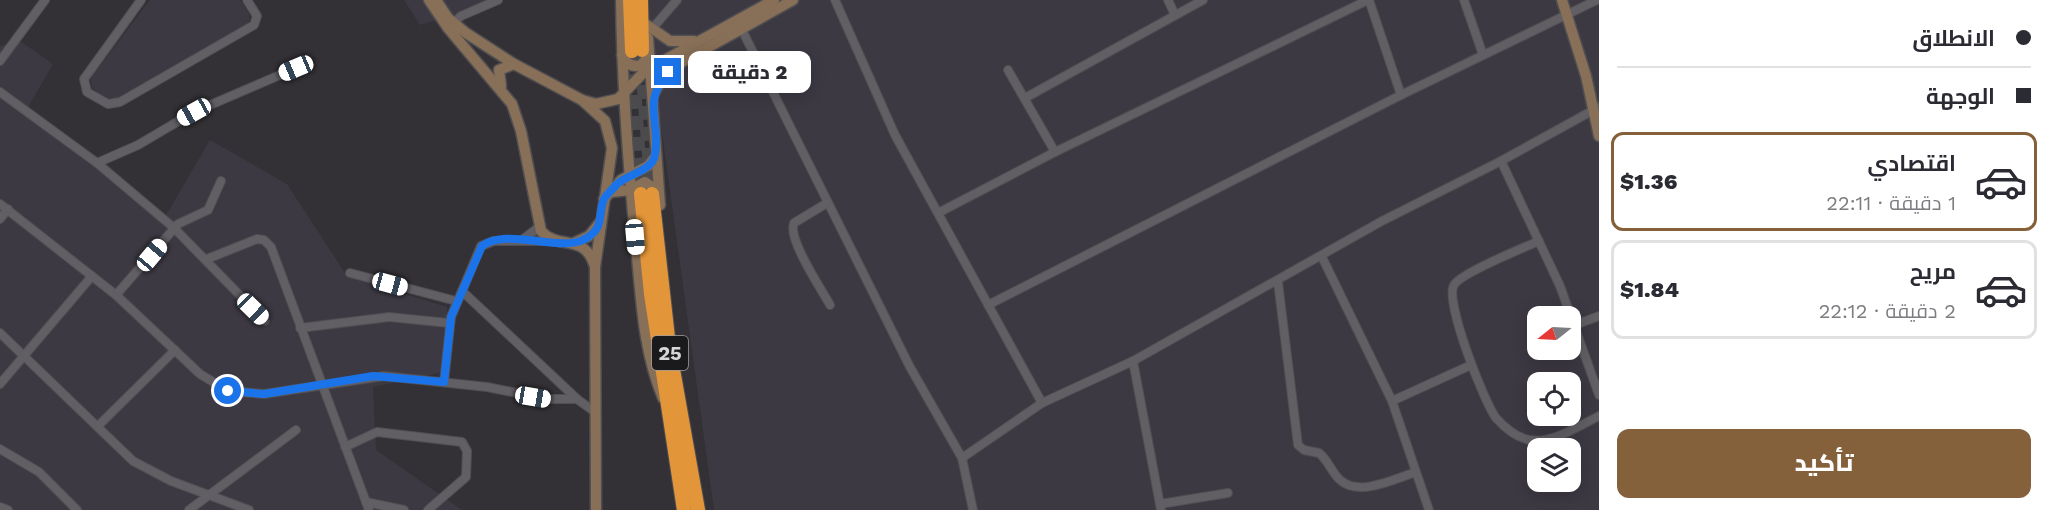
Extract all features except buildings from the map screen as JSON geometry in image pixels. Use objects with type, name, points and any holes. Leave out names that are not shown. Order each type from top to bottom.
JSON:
[{"type":"highway","points":[[630,0],[636,52]]},
{"type":"highway","points":[[636,52],[641,0]]},
{"type":"highway","name":"25","points":[[645,192],[660,286],[684,510]]},
{"type":"highway","name":"25","points":[[673,403],[698,510]]},
{"type":"street","points":[[0,61],[45,0]]},
{"type":"street","points":[[141,0],[84,79],[87,92],[108,104],[120,102],[254,25],[257,16],[247,0]]},
{"type":"street","points":[[429,0],[501,88],[517,115],[539,227],[550,241]]},
{"type":"street","points":[[436,0],[450,25],[514,64],[582,100],[596,104],[623,96],[636,78],[650,68],[703,39],[741,28],[793,0]]},
{"type":"street","points":[[450,25],[461,15],[498,0]]},
{"type":"street","points":[[621,0],[636,52],[650,68],[655,157],[645,192],[642,314],[656,379],[673,403]]},
{"type":"street","points":[[646,0],[649,27]]},
{"type":"street","points":[[609,102],[622,82],[649,27],[677,0]]},
{"type":"street","points":[[653,95],[661,80],[675,66],[774,0]]},
{"type":"street","points":[[835,0],[895,135],[1042,403]]},
{"type":"street","points":[[1168,0],[1175,15]]},
{"type":"street","points":[[1025,98],[1203,0]]},
{"type":"street","points":[[938,213],[1055,152],[1368,0],[1401,95]]},
{"type":"street","points":[[1464,0],[1483,55]]},
{"type":"street","points":[[1562,0],[1596,109],[1599,136]]},
{"type":"street","points":[[988,305],[1401,95],[1597,0]]},
{"type":"street","points":[[649,27],[676,43],[703,39]]},
{"type":"street","points":[[741,28],[930,407],[962,458],[972,510]]},
{"type":"street","points":[[501,88],[499,70],[514,64]]},
{"type":"street","points":[[97,163],[138,145],[194,112],[296,68]]},
{"type":"street","points":[[1008,70],[1055,152]]},
{"type":"street","points":[[622,82],[629,175],[645,192]]},
{"type":"street","points":[[0,92],[97,163],[174,228],[266,321]]},
{"type":"street","points":[[582,100],[605,121],[612,148],[608,195],[601,220],[595,267],[596,510]]},
{"type":"street","points":[[962,458],[1042,403],[1132,361],[1278,282],[1382,221],[1501,161],[1596,109]]},
{"type":"street","points":[[608,195],[629,175],[648,166],[655,157]]},
{"type":"street","points":[[1501,161],[1567,306]]},
{"type":"street","points":[[116,295],[174,228],[182,221],[208,210],[221,181]]},
{"type":"street","points":[[608,195],[645,192]]},
{"type":"street","points":[[827,203],[794,223],[792,231],[799,249],[830,305]]},
{"type":"street","points":[[0,204],[116,295],[200,374],[228,391],[264,394],[373,376],[444,382],[547,399],[577,399]]},
{"type":"street","points":[[0,219],[8,209]]},
{"type":"street","points":[[574,243],[589,236],[601,220]]},
{"type":"street","points":[[522,240],[539,227]]},
{"type":"street","points":[[207,259],[257,239],[264,240],[271,247],[367,506],[404,510]]},
{"type":"street","points":[[444,382],[449,323],[456,301],[482,246],[494,241],[522,240],[574,243],[590,254],[595,267]]},
{"type":"street","points":[[1539,241],[1467,274],[1454,283],[1451,291],[1453,303],[1471,365],[1489,407],[1508,430],[1519,436],[1542,441],[1599,417]]},
{"type":"street","points":[[1322,256],[1392,401],[1429,510]]},
{"type":"street","points":[[350,273],[456,301]]},
{"type":"street","points":[[0,384],[92,276]]},
{"type":"street","points":[[1278,282],[1298,446],[1323,456],[1337,478],[1353,488],[1364,488],[1416,472]]},
{"type":"street","points":[[462,291],[577,399],[595,412]]},
{"type":"street","points":[[1581,323],[1599,316]]},
{"type":"street","points":[[300,328],[389,318],[449,323]]},
{"type":"street","points":[[0,333],[98,426],[123,453],[144,468],[249,510]]},
{"type":"street","points":[[1581,342],[1599,395]]},
{"type":"street","points":[[98,426],[175,350]]},
{"type":"street","points":[[1132,361],[1161,507],[1228,493]]},
{"type":"street","points":[[1392,401],[1471,365]]},
{"type":"street","points":[[189,510],[296,430]]},
{"type":"street","points":[[345,447],[377,432],[462,442],[467,448],[466,477],[428,510]]},
{"type":"street","points":[[0,449],[39,472],[77,510]]},
{"type":"street","points":[[0,507],[8,510]]},
{"type":"shaded area","points":[[150,0],[240,0],[249,14],[249,21],[244,27],[118,98],[107,99],[92,88],[91,78]]},
{"type":"shaded area","points":[[404,0],[501,0],[420,25]]},
{"type":"shaded area","points":[[641,0],[1599,0],[1599,510],[714,510],[653,67]]},
{"type":"shaded area","points":[[20,41],[53,64],[27,109],[165,217],[210,140],[287,184],[347,276],[447,307],[449,371],[373,387],[376,450],[462,510],[0,510],[0,46]]},
{"type":"tunnel","points":[[632,53],[641,194]]},
{"type":"tunnel","points":[[642,64],[652,194]]},
{"type":"route","points":[[228,391],[264,394],[373,376],[444,382],[449,323],[456,301],[479,250],[485,244],[494,241],[574,243],[584,240],[595,231],[601,220],[604,199],[621,180],[648,166],[655,157],[653,95],[658,84],[668,72]]}]
